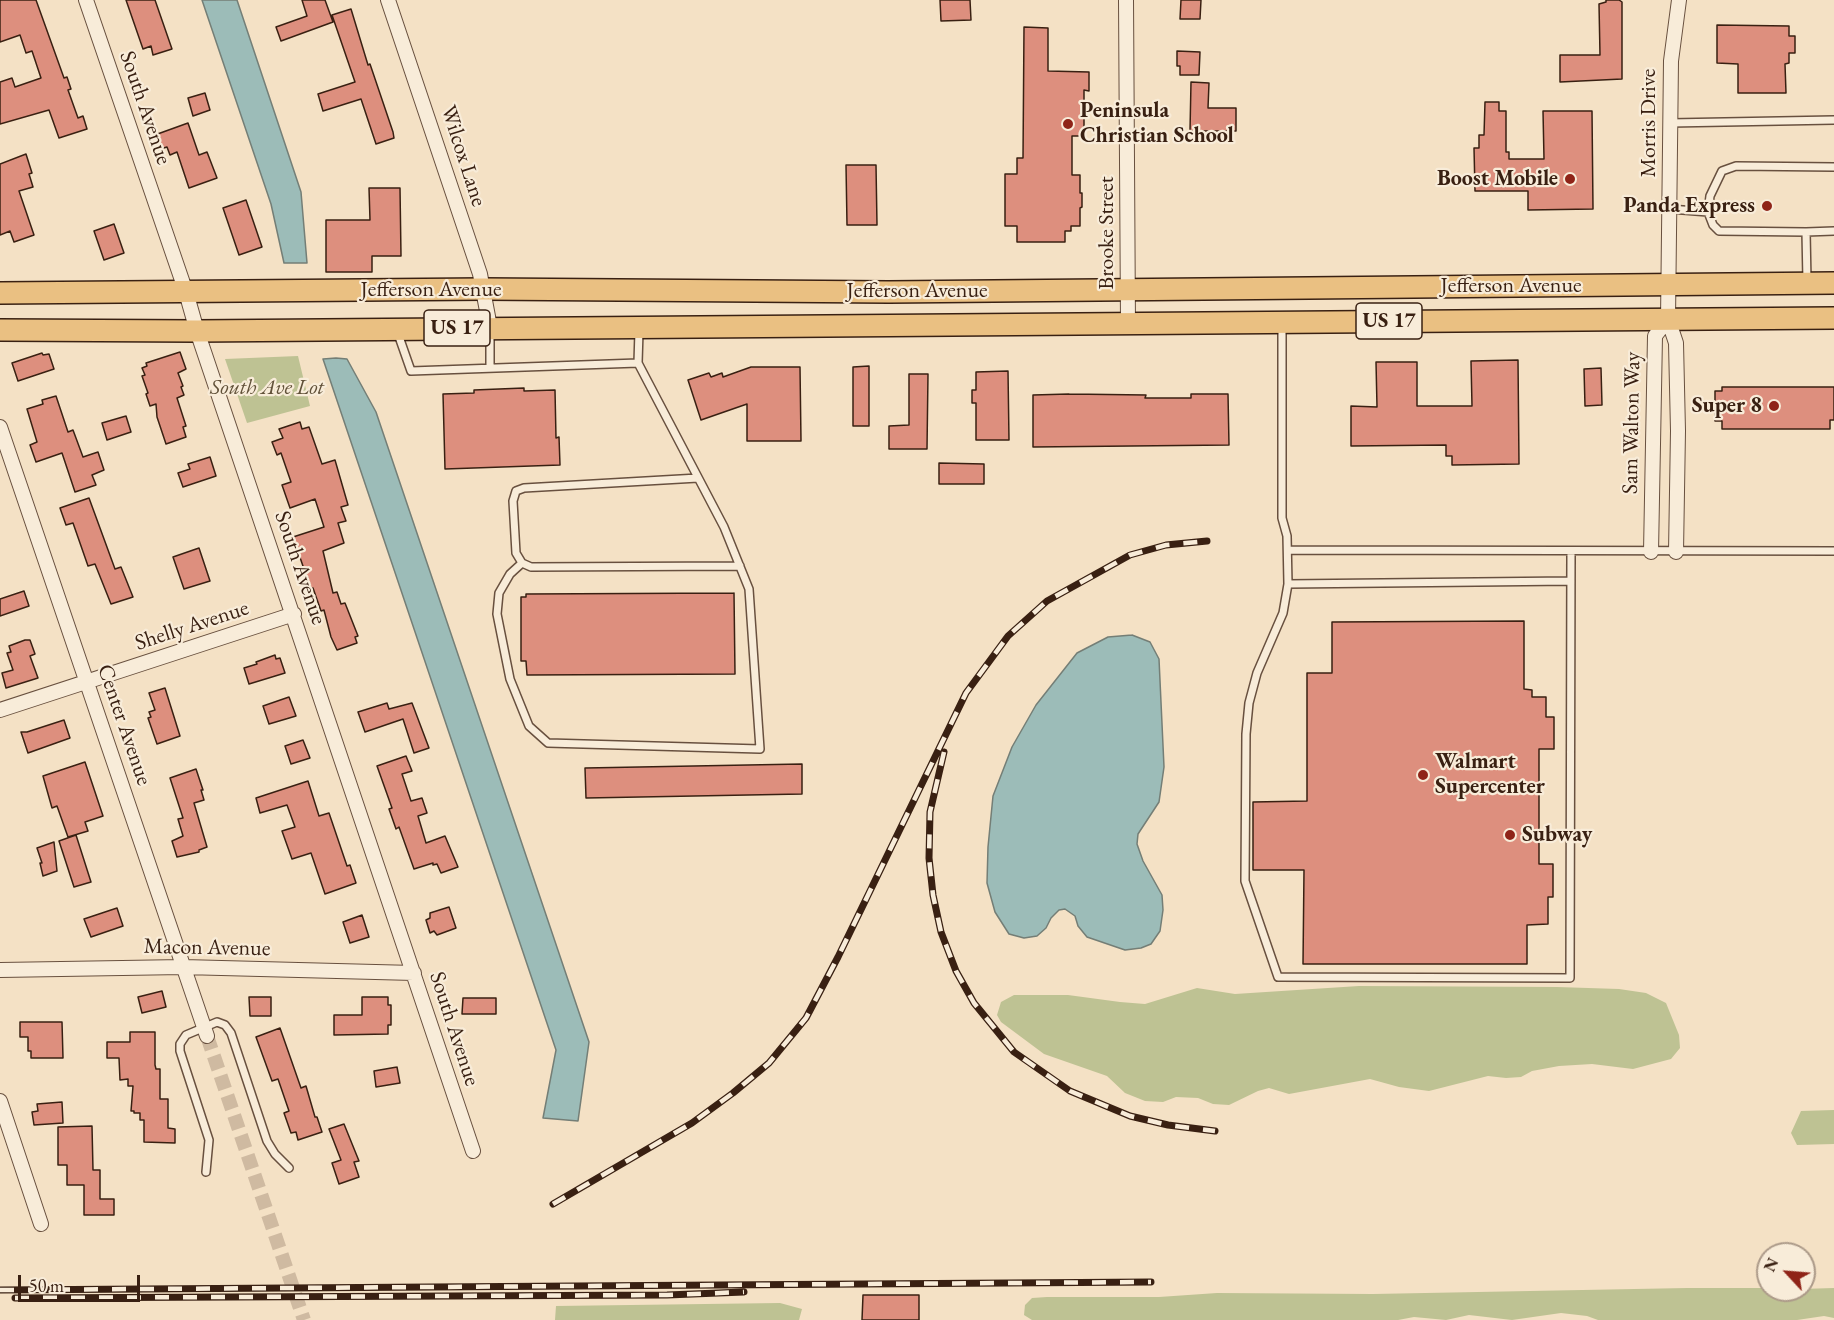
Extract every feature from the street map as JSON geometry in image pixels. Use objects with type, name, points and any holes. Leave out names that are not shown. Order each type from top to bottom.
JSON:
[{"type":"main road","name":"Jefferson Avenue","points":[[0,293],[484,289],[752,292],[1128,290],[1834,283]]},
{"type":"main road","name":"Jefferson Avenue","points":[[0,330],[197,331],[1834,318]]},
{"type":"street","name":"South Avenue","points":[[86,0],[473,1151]]},
{"type":"street","name":"Wilcox Lane","points":[[388,0],[484,289],[490,327]]},
{"type":"street","name":"Brooke Street","points":[[1126,0],[1128,322]]},
{"type":"street","name":"Morris Drive","points":[[1668,319],[1671,61],[1679,0]]},
{"type":"street","name":"Sam Walton Way","points":[[1651,552],[1655,336],[1668,319]]},
{"type":"street","name":"Sam Walton Way","points":[[1668,319],[1676,343],[1678,431],[1676,552]]},
{"type":"street","name":"Center Avenue","points":[[0,427],[206,1032]]},
{"type":"street","name":"Shelly Avenue","points":[[0,710],[294,615]]},
{"type":"street","name":"Macon Avenue","points":[[0,970],[183,967],[414,973]]},
{"type":"street","points":[[0,1101],[41,1224]]},
{"type":"lane","points":[[1670,123],[1834,120]]},
{"type":"lane","points":[[1834,167],[1736,166],[1722,171],[1710,196],[1708,212],[1713,225],[1719,231],[1834,231]]},
{"type":"lane","points":[[1670,209],[1708,212]]},
{"type":"lane","points":[[1806,232],[1807,284]]},
{"type":"lane","points":[[1282,321],[1282,502],[1288,584],[1283,613],[1257,673],[1249,703],[1246,734],[1245,881],[1278,977],[1570,978],[1571,551]]},
{"type":"lane","points":[[522,563],[510,574],[499,593],[497,614],[510,679],[529,726],[548,743],[760,749],[749,590],[724,527],[638,363],[639,326]]},
{"type":"lane","points":[[490,327],[490,367]]},
{"type":"lane","points":[[396,328],[411,371],[638,363]]},
{"type":"lane","points":[[698,478],[524,488],[516,491],[513,501],[516,553],[522,563],[531,567],[740,566]]},
{"type":"lane","points":[[1287,550],[1834,551]]},
{"type":"lane","points":[[1288,584],[1571,581]]},
{"type":"lane","points":[[206,1172],[209,1140],[180,1051],[180,1044],[186,1035],[206,1032],[217,1022],[225,1025],[231,1033],[267,1141],[275,1154],[289,1168]]},
{"type":"green space","name":"South Ave Lot","points":[[298,356],[310,406],[247,423],[225,359]]},
{"type":"green space","points":[[1359,986],[1557,987],[1619,989],[1646,993],[1666,1003],[1679,1035],[1680,1048],[1671,1059],[1633,1069],[1592,1064],[1559,1066],[1532,1071],[1521,1077],[1488,1076],[1429,1091],[1399,1087],[1370,1079],[1289,1094],[1269,1088],[1229,1105],[1213,1104],[1198,1098],[1176,1097],[1163,1102],[1145,1101],[1125,1093],[1107,1076],[1044,1054],[1001,1022],[997,1015],[1001,1002],[1014,995],[1068,995],[1145,1004],[1197,988],[1235,994]]},
{"type":"green space","points":[[1834,1110],[1834,1144],[1797,1145],[1791,1133],[1801,1111]]},
{"type":"green space","points":[[1756,1288],[1756,1302],[1816,1302],[1816,1289],[1834,1288],[1834,1318],[1824,1316],[1797,1320],[1598,1320],[1587,1316],[1561,1313],[1512,1320],[1469,1315],[1446,1320],[1414,1317],[1398,1320],[1032,1320],[1024,1315],[1025,1305],[1032,1298],[1047,1297],[1159,1297],[1217,1293],[1373,1294]]},
{"type":"green space","points":[[780,1303],[802,1309],[799,1320],[555,1320],[556,1306]]},
{"type":"water","points":[[202,0],[237,0],[301,192],[307,263],[284,263],[271,204]]},
{"type":"water","points":[[323,359],[347,359],[376,412],[589,1042],[578,1121],[543,1118],[556,1050]]},
{"type":"water","points":[[1132,635],[1150,642],[1159,659],[1164,767],[1159,802],[1138,834],[1137,844],[1143,861],[1162,895],[1163,910],[1160,931],[1151,944],[1125,950],[1087,937],[1078,926],[1075,916],[1065,909],[1059,910],[1037,936],[1024,938],[1009,934],[995,912],[987,883],[993,796],[1012,747],[1036,705],[1077,653],[1108,637]]},
{"type":"building","points":[[0,0],[36,0],[64,78],[67,77],[71,89],[68,90],[78,118],[83,116],[87,129],[59,138],[49,110],[0,124],[0,82],[12,78],[15,87],[41,78],[32,51],[26,53],[20,35],[0,42]]},
{"type":"building","points":[[126,0],[155,0],[172,49],[153,55],[151,46],[143,49]]},
{"type":"building","points":[[302,0],[325,0],[333,22],[281,41],[276,27],[307,16]]},
{"type":"building","points":[[940,0],[970,0],[971,20],[941,21]]},
{"type":"building","points":[[1181,0],[1201,0],[1200,19],[1180,19]]},
{"type":"building","points":[[1606,0],[1622,2],[1622,79],[1560,82],[1560,55],[1600,55],[1599,4]]},
{"type":"building","points":[[351,9],[368,65],[370,64],[393,132],[394,138],[376,144],[361,99],[323,111],[318,94],[355,82],[332,15]]},
{"type":"building","points":[[1717,25],[1789,26],[1789,36],[1795,36],[1795,53],[1789,53],[1789,63],[1785,64],[1786,93],[1738,93],[1738,64],[1717,63]]},
{"type":"building","name":"Peninsula Christian School","points":[[1024,27],[1048,28],[1048,71],[1089,72],[1089,91],[1084,90],[1084,136],[1072,136],[1072,175],[1080,175],[1080,193],[1082,193],[1080,226],[1071,226],[1071,231],[1065,231],[1065,242],[1017,242],[1017,226],[1005,226],[1005,174],[1017,174],[1017,158],[1023,158]]},
{"type":"building","points":[[1177,51],[1200,52],[1199,75],[1180,75],[1180,66],[1177,66]]},
{"type":"building","points":[[1191,82],[1209,83],[1208,108],[1236,108],[1236,131],[1190,131]]},
{"type":"building","points":[[205,93],[210,110],[193,116],[188,98]]},
{"type":"building","points":[[1485,102],[1499,102],[1499,111],[1506,111],[1506,152],[1509,152],[1509,159],[1544,159],[1543,111],[1592,111],[1593,209],[1528,210],[1528,191],[1475,191],[1474,148],[1479,148],[1479,135],[1484,135]]},
{"type":"building","points":[[188,123],[199,155],[207,152],[217,178],[189,188],[177,152],[170,155],[167,147],[157,150],[152,136]]},
{"type":"building","points":[[26,154],[32,173],[29,174],[33,187],[19,191],[34,235],[14,242],[10,231],[0,235],[0,164]]},
{"type":"building","points":[[846,165],[876,165],[877,225],[847,225]]},
{"type":"building","points":[[369,188],[400,188],[401,256],[372,256],[372,272],[326,272],[326,220],[370,220]]},
{"type":"building","points":[[246,200],[262,247],[239,255],[223,208]]},
{"type":"building","points":[[114,224],[124,253],[104,260],[94,231]]},
{"type":"building","points":[[180,352],[186,369],[178,373],[184,395],[177,398],[186,426],[183,427],[186,437],[166,444],[157,417],[156,404],[150,406],[146,394],[148,393],[142,376],[145,375],[142,368],[147,366],[146,363]]},
{"type":"building","points":[[42,353],[43,355],[49,354],[54,369],[18,381],[12,363]]},
{"type":"building","points":[[1518,360],[1519,464],[1452,465],[1452,456],[1446,456],[1446,445],[1351,446],[1351,406],[1377,407],[1376,362],[1417,362],[1417,406],[1472,406],[1471,361]]},
{"type":"building","points":[[869,366],[869,426],[853,426],[853,367]]},
{"type":"building","points":[[751,367],[800,367],[801,441],[747,441],[747,404],[701,420],[688,380],[709,373],[711,377],[722,373],[723,377]]},
{"type":"building","points":[[1601,368],[1602,405],[1585,406],[1584,369]]},
{"type":"building","points":[[1008,371],[1009,440],[976,440],[976,403],[972,403],[972,390],[976,390],[976,372]]},
{"type":"building","points":[[909,374],[928,374],[927,449],[889,449],[889,426],[909,425]]},
{"type":"building","name":"Super 8","points":[[1722,387],[1834,387],[1834,420],[1830,420],[1830,429],[1722,429],[1722,421],[1715,421],[1715,391],[1722,391]]},
{"type":"building","points":[[524,388],[524,391],[555,390],[556,438],[559,437],[560,465],[445,469],[443,394]]},
{"type":"building","points":[[1191,394],[1228,394],[1229,445],[1033,447],[1033,395],[1191,398]]},
{"type":"building","points":[[56,396],[68,432],[73,430],[83,457],[98,452],[104,470],[92,475],[96,485],[75,492],[62,453],[36,462],[30,445],[37,442],[27,409],[43,404],[42,400]]},
{"type":"building","points":[[126,416],[131,432],[107,440],[102,423]]},
{"type":"building","points":[[300,422],[302,429],[309,427],[322,464],[335,460],[348,505],[341,507],[346,521],[338,523],[344,543],[323,551],[333,593],[337,592],[341,604],[345,603],[358,636],[355,637],[357,643],[337,650],[324,610],[321,611],[313,588],[306,589],[303,572],[305,572],[293,537],[324,527],[315,499],[290,508],[282,485],[291,482],[281,453],[277,455],[272,442],[283,438],[279,429]]},
{"type":"building","points":[[210,457],[216,476],[183,487],[178,473],[190,469],[188,464]]},
{"type":"building","points":[[939,463],[984,464],[984,484],[939,484]]},
{"type":"building","points":[[89,498],[115,569],[121,567],[133,597],[111,604],[95,564],[88,566],[73,523],[66,525],[60,508]]},
{"type":"building","points":[[199,548],[210,581],[184,589],[173,557]]},
{"type":"building","points":[[24,591],[29,606],[0,616],[0,599]]},
{"type":"building","points":[[734,593],[735,674],[527,675],[526,661],[521,661],[521,597],[526,597],[526,594]]},
{"type":"building","name":"Walmart Supercenter","points":[[1524,621],[1524,689],[1532,690],[1532,697],[1546,697],[1546,717],[1554,717],[1554,749],[1539,749],[1539,864],[1553,864],[1553,897],[1548,897],[1548,924],[1527,925],[1527,964],[1303,964],[1304,870],[1253,870],[1253,802],[1307,801],[1307,673],[1332,673],[1332,622]]},
{"type":"building","points":[[30,640],[35,654],[30,656],[38,678],[6,688],[2,673],[13,670],[7,653],[11,652],[9,646]]},
{"type":"building","points":[[275,655],[276,659],[280,658],[285,673],[249,684],[244,668]]},
{"type":"building","points":[[165,688],[180,736],[157,744],[148,718],[151,717],[149,712],[155,710],[149,693]]},
{"type":"building","points":[[289,697],[296,716],[269,724],[263,706]]},
{"type":"building","points":[[387,703],[389,709],[412,703],[429,748],[414,753],[403,719],[365,732],[358,712]]},
{"type":"building","points":[[64,720],[70,738],[28,753],[21,732]]},
{"type":"building","points":[[303,740],[310,758],[291,764],[285,746]]},
{"type":"building","points":[[406,756],[412,771],[402,774],[411,801],[422,798],[427,813],[418,816],[426,843],[445,836],[458,867],[441,873],[437,864],[433,865],[433,863],[414,869],[399,827],[396,829],[389,809],[392,808],[377,766]]},
{"type":"building","points":[[85,762],[103,816],[85,822],[88,831],[68,837],[57,806],[52,808],[43,776]]},
{"type":"building","points":[[802,764],[802,794],[586,798],[585,768]]},
{"type":"building","points":[[196,769],[204,800],[194,803],[207,847],[199,852],[177,857],[172,841],[183,836],[178,819],[183,818],[170,778]]},
{"type":"building","points":[[308,781],[319,816],[329,813],[347,866],[350,865],[356,883],[325,894],[311,853],[292,859],[282,831],[295,827],[287,805],[260,813],[256,798]]},
{"type":"building","points":[[76,835],[91,882],[74,887],[59,841]]},
{"type":"building","points":[[54,842],[57,871],[43,876],[37,848]]},
{"type":"building","points":[[449,907],[456,928],[437,935],[434,931],[430,933],[426,920],[430,918],[430,913]]},
{"type":"building","points":[[117,908],[123,926],[91,937],[84,919]]},
{"type":"building","points":[[362,915],[369,937],[350,943],[343,922]]},
{"type":"building","points":[[162,991],[166,1007],[142,1013],[138,997]]},
{"type":"building","points":[[249,997],[271,997],[271,1016],[250,1016]]},
{"type":"building","points":[[362,997],[388,997],[388,1005],[391,1005],[391,1025],[388,1025],[388,1034],[334,1035],[334,1015],[362,1015]]},
{"type":"building","points":[[463,998],[496,998],[496,1014],[462,1014]]},
{"type":"building","points":[[20,1022],[62,1022],[63,1058],[31,1058],[31,1051],[28,1051],[28,1037],[20,1037]]},
{"type":"building","points":[[280,1028],[301,1088],[306,1086],[322,1132],[298,1140],[296,1132],[291,1133],[284,1113],[289,1111],[278,1079],[272,1081],[256,1037]]},
{"type":"building","points":[[130,1032],[155,1032],[155,1065],[156,1069],[160,1069],[160,1099],[168,1099],[168,1128],[175,1129],[175,1143],[144,1142],[144,1120],[140,1120],[140,1113],[131,1111],[133,1086],[128,1086],[128,1079],[120,1080],[119,1058],[107,1058],[107,1042],[130,1042]]},
{"type":"building","points":[[397,1067],[400,1083],[376,1087],[374,1071]]},
{"type":"building","points":[[62,1102],[63,1123],[34,1125],[32,1112],[38,1111],[37,1104]]},
{"type":"building","points":[[344,1124],[359,1161],[354,1162],[359,1177],[339,1184],[332,1163],[341,1160],[329,1129]]},
{"type":"building","points":[[92,1126],[93,1170],[100,1170],[100,1199],[114,1199],[114,1215],[84,1215],[84,1185],[67,1185],[67,1165],[58,1165],[58,1127]]},
{"type":"building","points":[[863,1295],[919,1295],[919,1320],[862,1320]]},
{"type":"tunnel","points":[[207,1036],[304,1320]]},
{"type":"railway","points":[[553,1204],[692,1123],[733,1093],[769,1063],[806,1018],[966,693],[1008,636],[1047,601],[1130,555],[1166,545],[1207,541]]},
{"type":"railway","points":[[944,752],[930,812],[929,858],[933,895],[941,932],[956,971],[974,1003],[1014,1052],[1070,1091],[1130,1116],[1168,1125],[1215,1131]]},
{"type":"railway","points":[[0,1290],[1151,1282]]},
{"type":"railway","points":[[15,1298],[667,1295],[744,1292]]},
{"type":"place","name":"Peninsula Christian School","points":[[1068,124]]},
{"type":"place","name":"Boost Mobile","points":[[1570,179]]},
{"type":"place","name":"Panda Express","points":[[1767,206]]},
{"type":"place","name":"Super 8","points":[[1774,406]]},
{"type":"place","name":"Walmart Supercenter","points":[[1423,775]]},
{"type":"place","name":"Subway","points":[[1510,835]]}]
